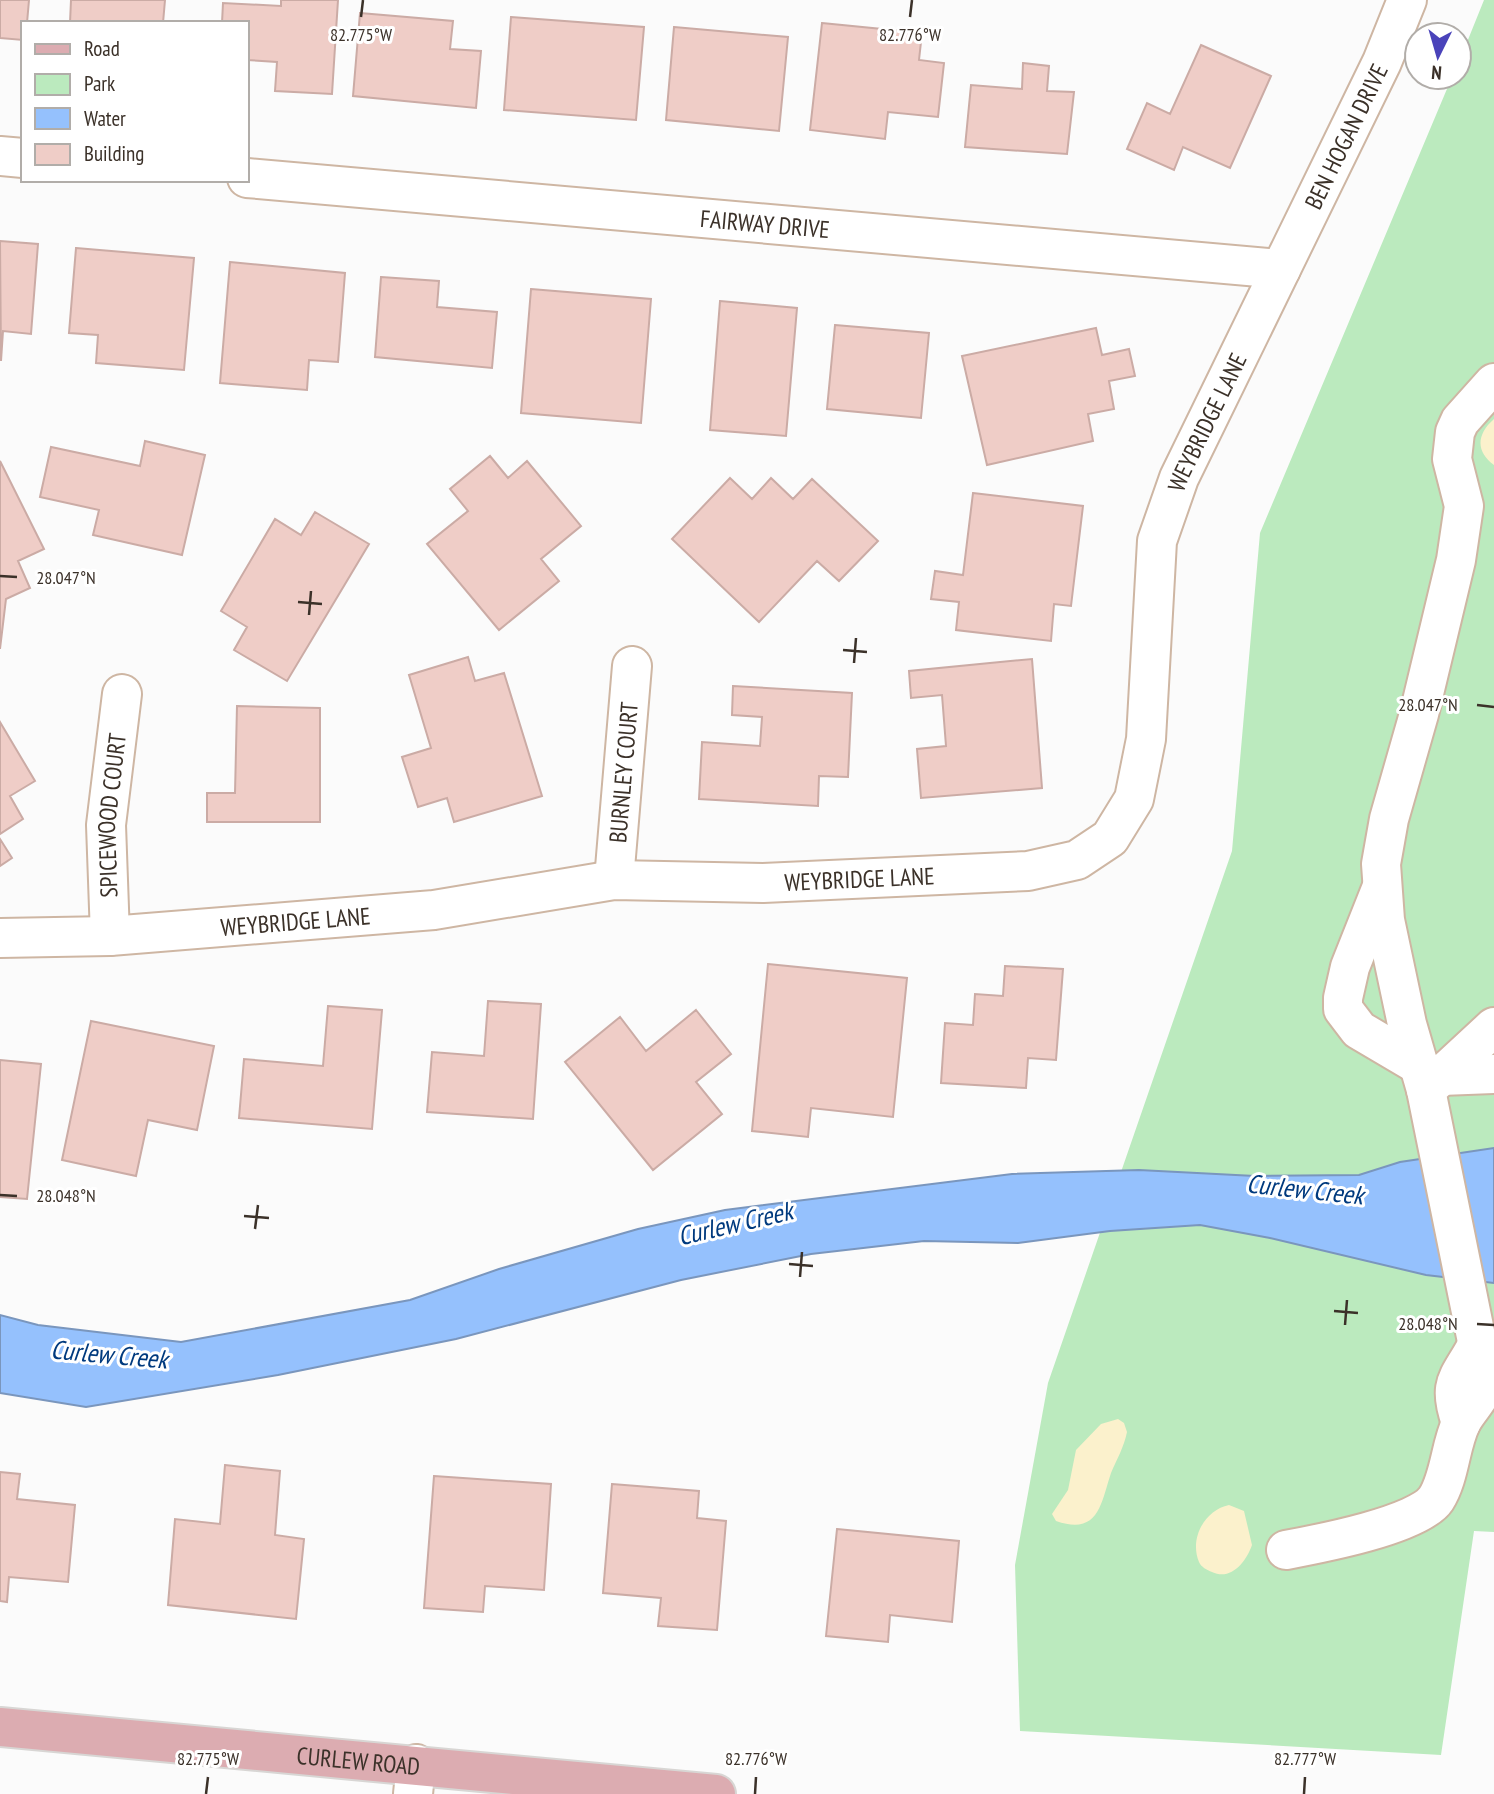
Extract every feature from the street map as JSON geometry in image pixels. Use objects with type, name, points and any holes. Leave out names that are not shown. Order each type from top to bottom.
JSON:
[{"type":"main road","name":"CURLEW ROAD","points":[[0,1727],[415,1779],[716,1794]]},
{"type":"street","name":"BEN HOGAN DRIVE","points":[[1281,269],[1382,62],[1407,0]]},
{"type":"street","points":[[0,156],[21,158]]},
{"type":"street","name":"FAIRWAY DRIVE","points":[[248,178],[1281,269]]},
{"type":"street","name":"WEYBRIDGE LANE","points":[[0,938],[110,936],[328,916],[434,910],[614,880],[763,883],[1028,871],[1077,860],[1110,838],[1134,799],[1146,739],[1157,541],[1179,478],[1281,269]]},
{"type":"street","points":[[1494,383],[1460,421],[1455,432],[1452,459],[1464,506],[1463,519],[1419,714],[1389,819],[1381,889],[1348,974],[1343,1009],[1359,1030],[1429,1084],[1494,1074]]},
{"type":"street","name":"BURNLEY COURT","points":[[614,880],[632,666]]},
{"type":"street","name":"SPICEWOOD COURT","points":[[110,936],[106,825],[122,694]]},
{"type":"street","points":[[1286,1550],[1378,1528],[1422,1513],[1437,1496],[1461,1423],[1478,1401],[1484,1384],[1429,1084],[1408,1024],[1381,889]]},
{"type":"street","points":[[1429,1084],[1494,1027]]},
{"type":"green space","points":[[1484,0],[1494,0],[1494,1532],[1474,1531],[1441,1755],[1020,1731],[1015,1565],[1048,1383],[1232,851],[1260,533],[1446,91],[1473,91],[1473,27]]},
{"type":"sand","points":[[1494,419],[1494,465],[1484,454],[1480,442],[1484,431]]},
{"type":"sand","points":[[1118,1419],[1124,1423],[1127,1432],[1096,1514],[1081,1524],[1056,1521],[1052,1514],[1068,1490],[1076,1450],[1101,1424]]},
{"type":"sand","points":[[1229,1505],[1244,1511],[1252,1545],[1237,1568],[1219,1574],[1200,1564],[1196,1544],[1206,1519],[1220,1508]]},
{"type":"water","name":"Curlew Creek","points":[[1494,1148],[1494,1283],[1426,1275],[1270,1238],[1200,1225],[1110,1231],[1018,1243],[924,1241],[811,1254],[681,1280],[456,1339],[278,1375],[86,1407],[0,1393],[0,1315],[38,1325],[181,1342],[410,1300],[499,1269],[638,1229],[725,1210],[1012,1174],[1139,1170],[1255,1176],[1359,1175],[1400,1162]]},
{"type":"building","points":[[0,0],[29,0],[27,21],[21,21],[21,40],[0,38]]},
{"type":"building","points":[[71,0],[165,0],[163,21],[70,21]]},
{"type":"building","points":[[281,0],[338,0],[332,94],[275,91],[277,62],[248,60],[248,21],[222,21],[223,3],[281,6]]},
{"type":"building","points":[[360,13],[453,21],[450,49],[481,51],[476,108],[353,96]]},
{"type":"building","points":[[511,17],[644,27],[636,120],[504,110]]},
{"type":"building","points":[[822,23],[922,33],[919,60],[944,63],[938,117],[888,112],[885,139],[810,130]]},
{"type":"building","points":[[674,27],[788,37],[779,131],[666,120]]},
{"type":"building","points":[[1201,45],[1271,76],[1230,168],[1183,147],[1174,170],[1127,149],[1147,103],[1170,114]]},
{"type":"building","points":[[1023,63],[1049,66],[1047,91],[1074,92],[1067,154],[965,147],[971,85],[1022,89]]},
{"type":"building","points":[[0,241],[38,244],[31,334],[3,331],[1,361]]},
{"type":"building","points":[[76,248],[194,258],[184,370],[96,363],[98,335],[69,333]]},
{"type":"building","points":[[230,262],[345,273],[338,362],[309,360],[307,390],[220,383]]},
{"type":"building","points":[[381,277],[439,281],[437,307],[497,312],[492,368],[375,357]]},
{"type":"building","points":[[531,289],[651,299],[641,423],[521,413]]},
{"type":"building","points":[[720,301],[797,308],[786,436],[710,430]]},
{"type":"building","points":[[835,325],[929,333],[921,418],[827,409]]},
{"type":"building","points":[[1096,328],[1102,355],[1129,349],[1135,376],[1109,381],[1114,409],[1088,414],[1093,441],[987,465],[962,356]]},
{"type":"building","points":[[145,441],[205,455],[182,555],[93,535],[99,510],[40,497],[51,447],[140,466]]},
{"type":"building","points":[[490,456],[508,478],[527,461],[581,526],[541,559],[559,581],[499,630],[427,544],[468,511],[450,489]]},
{"type":"building","points":[[0,461],[44,549],[18,561],[30,588],[6,599],[0,649]]},
{"type":"building","points":[[730,478],[752,499],[771,478],[793,499],[812,479],[878,541],[839,581],[817,561],[759,622],[672,539]]},
{"type":"building","points":[[973,493],[1083,506],[1071,606],[1054,604],[1051,641],[956,630],[959,602],[931,599],[935,571],[963,575]]},
{"type":"building","points":[[315,512],[369,544],[287,681],[234,650],[247,627],[221,611],[275,519],[301,535]]},
{"type":"building","points":[[468,657],[475,681],[504,673],[542,796],[454,822],[447,798],[418,807],[402,757],[431,748],[409,675]]},
{"type":"building","points":[[1032,659],[1042,788],[921,798],[917,749],[946,746],[942,695],[911,698],[909,671]]},
{"type":"building","points":[[733,686],[852,693],[848,777],[819,776],[818,806],[699,799],[702,742],[760,746],[762,717],[732,715]]},
{"type":"building","points":[[237,706],[320,708],[320,822],[207,822],[207,793],[235,793]]},
{"type":"building","points":[[0,722],[35,781],[10,796],[23,819],[0,834]]},
{"type":"building","points":[[0,839],[12,858],[0,866]]},
{"type":"building","points":[[768,964],[907,978],[893,1117],[811,1108],[808,1137],[752,1131]]},
{"type":"building","points":[[1005,966],[1063,969],[1056,1060],[1028,1058],[1026,1088],[941,1083],[945,1023],[973,1025],[975,994],[1003,996]]},
{"type":"building","points":[[488,1001],[541,1004],[533,1119],[427,1112],[432,1052],[484,1056]]},
{"type":"building","points":[[328,1006],[382,1010],[372,1129],[239,1118],[244,1059],[323,1066]]},
{"type":"building","points":[[696,1010],[731,1054],[696,1082],[722,1114],[653,1170],[565,1062],[620,1017],[646,1051]]},
{"type":"building","points":[[91,1021],[214,1046],[197,1130],[148,1120],[136,1176],[62,1160]]},
{"type":"building","points":[[0,1060],[41,1064],[27,1199],[0,1197]]},
{"type":"building","points":[[225,1465],[280,1471],[275,1535],[304,1539],[296,1619],[168,1605],[175,1519],[220,1524]]},
{"type":"building","points":[[0,1472],[20,1474],[17,1499],[75,1505],[68,1582],[9,1577],[7,1602],[0,1601]]},
{"type":"building","points":[[434,1476],[551,1484],[544,1590],[485,1586],[483,1612],[424,1608]]},
{"type":"building","points":[[612,1484],[699,1491],[697,1518],[726,1521],[717,1630],[658,1626],[661,1598],[603,1593]]},
{"type":"building","points":[[837,1529],[959,1541],[952,1622],[890,1615],[888,1642],[826,1636]]}]
